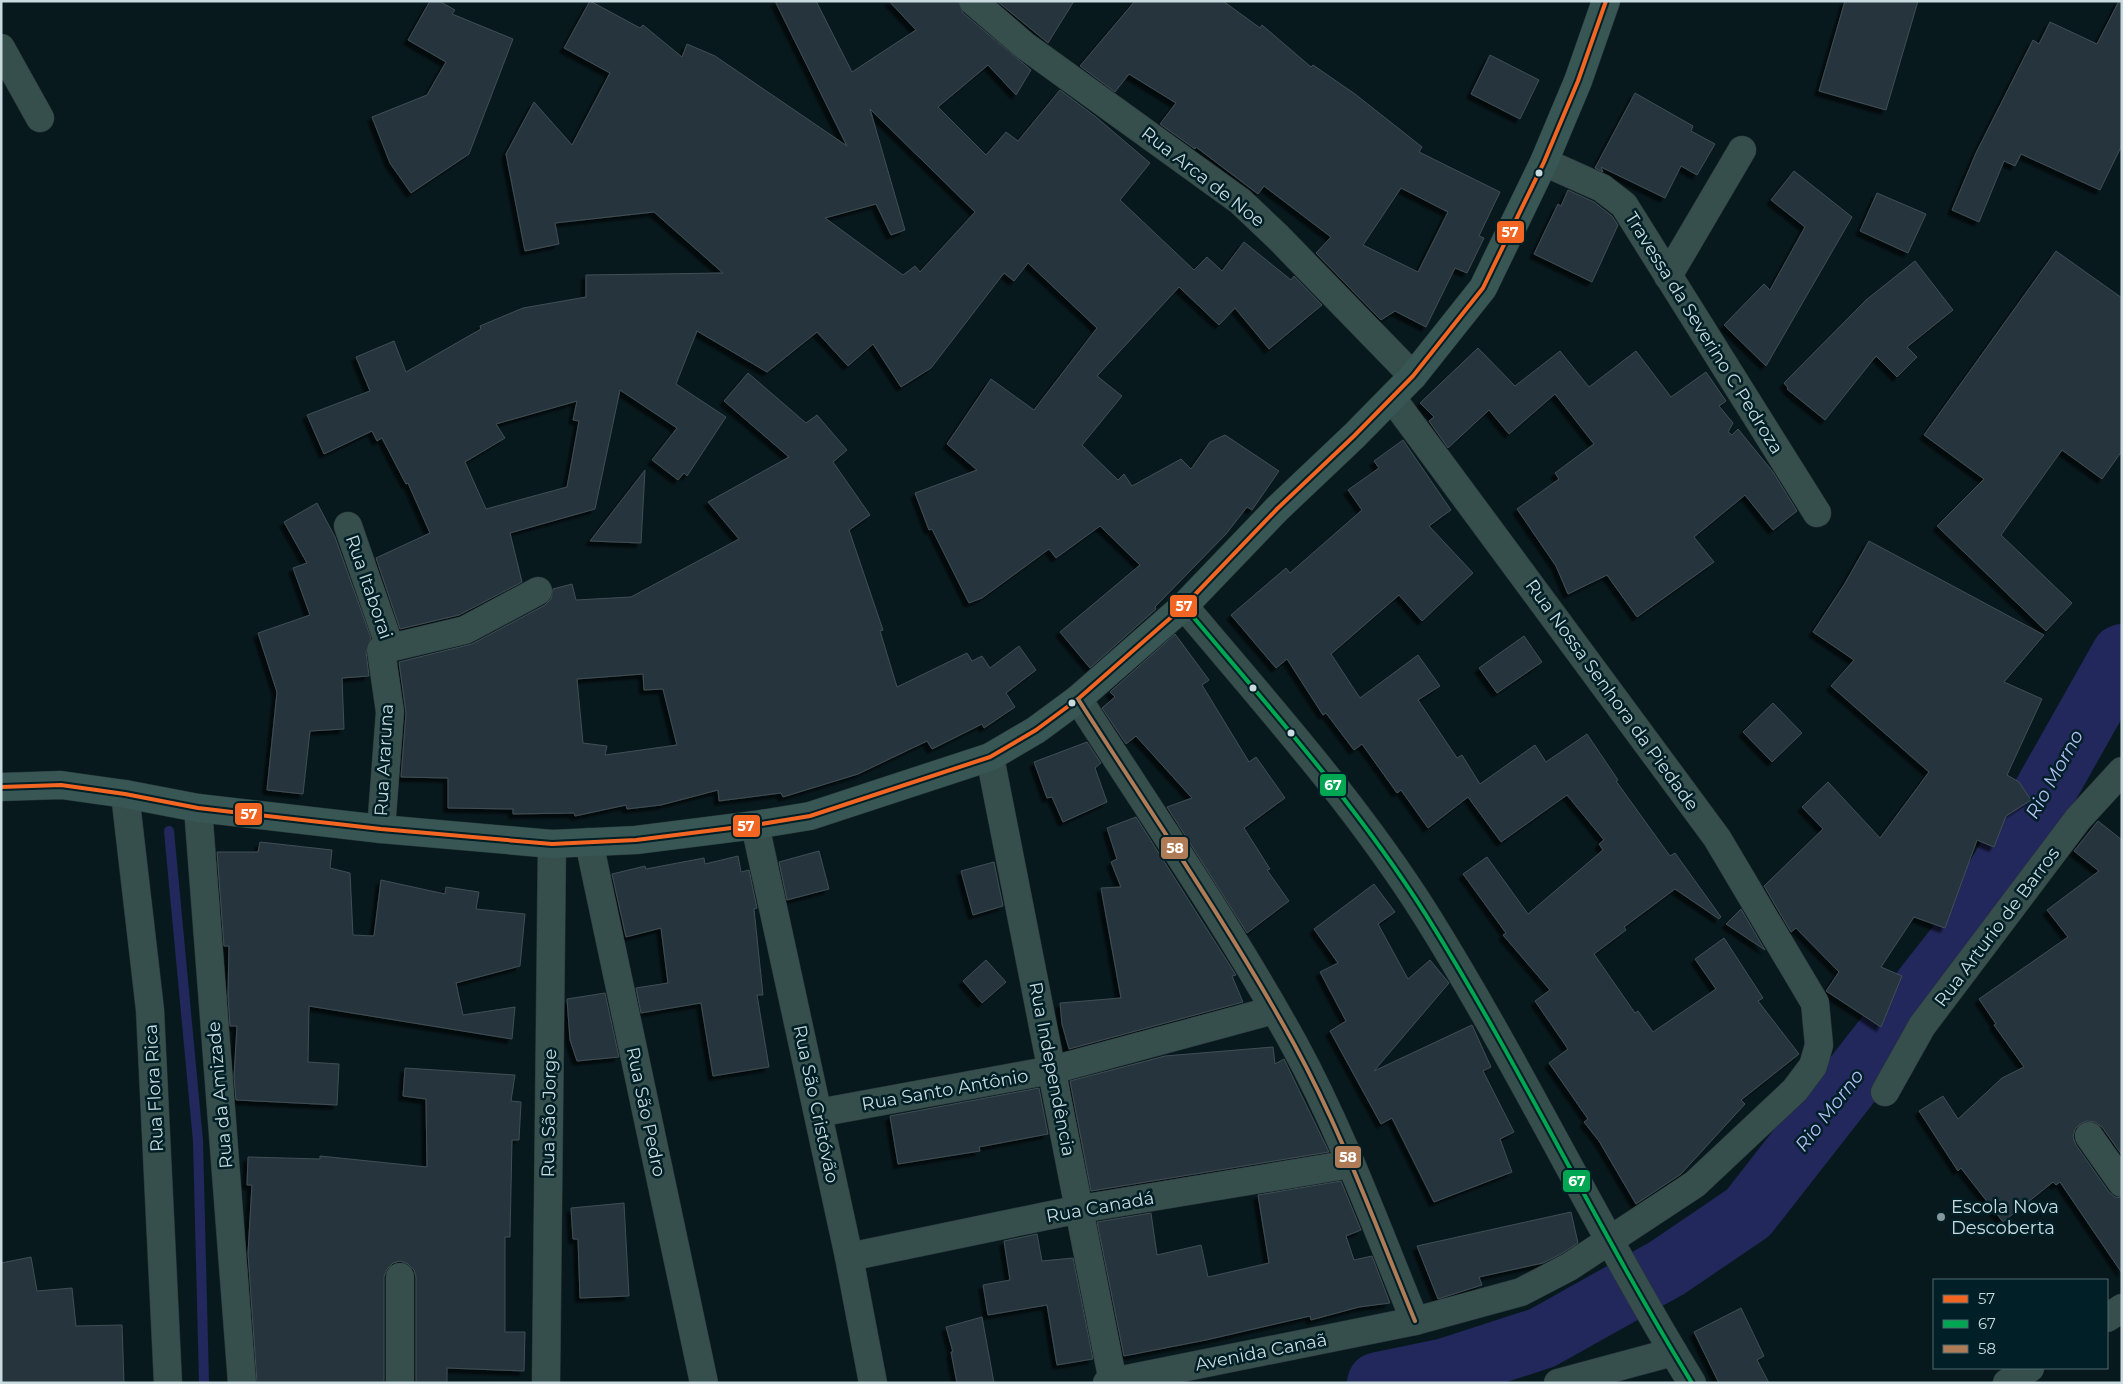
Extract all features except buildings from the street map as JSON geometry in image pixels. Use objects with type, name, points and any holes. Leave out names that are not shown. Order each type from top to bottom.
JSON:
[{"type":"main road","points":[[1,787],[61,785],[125,794],[198,808],[381,829],[552,844],[636,840],[810,816],[990,757],[1036,730],[1078,699],[1184,606],[1277,509],[1413,376],[1483,288],[1544,162],[1578,81],[1606,1]]},
{"type":"street","name":"Rua Arca de Noe","points":[[973,1],[1024,44],[1240,200],[1413,376]]},
{"type":"street","points":[[1,48],[40,118]]},
{"type":"street","points":[[1668,276],[1742,150]]},
{"type":"street","name":"Travessa da Severino C Pedroza","points":[[1544,162],[1602,188],[1624,204],[1817,513]]},
{"type":"street","name":"Rua Nossa Senhora da Piedade","points":[[1392,398],[1717,838],[1815,1003]]},
{"type":"street","name":"Rua Itaborai","points":[[348,526],[390,647]]},
{"type":"street","points":[[390,647],[465,630],[538,591]]},
{"type":"street","points":[[1184,606],[1363,821],[1421,907],[1501,1042],[1614,1251],[1692,1383]]},
{"type":"street","name":"Rua Araruna","points":[[381,829],[390,712],[381,650],[390,647]]},
{"type":"street","points":[[1078,699],[1229,933],[1295,1046],[1351,1164],[1415,1321]]},
{"type":"street","name":"Rua Independência","points":[[990,757],[1080,1210],[1110,1382]]},
{"type":"street","name":"Rua Arturio de Barros","points":[[1885,1092],[1922,1026],[2078,819],[2122,771]]},
{"type":"street","name":"Rua Flora Rica","points":[[125,794],[150,1010],[168,1383]]},
{"type":"street","name":"Rua da Amizade","points":[[198,808],[242,1383]]},
{"type":"street","name":"Rua São Cristóvão","points":[[755,825],[850,1257],[873,1383]]},
{"type":"street","name":"Rua São Pedro","points":[[589,842],[704,1383]]},
{"type":"street","name":"Rua São Jorge","points":[[546,1383],[552,844]]},
{"type":"street","name":"Avenida Canaã","points":[[1110,1382],[1415,1321],[1521,1292],[1570,1268],[1614,1251],[1695,1184],[1795,1090],[1813,1066],[1819,1045],[1815,1003]]},
{"type":"street","name":"Rua Santo Antônio","points":[[818,1113],[1052,1070],[1274,1010]]},
{"type":"street","points":[[2089,1136],[2122,1183]]},
{"type":"street","name":"Rua Canadá","points":[[850,1257],[1080,1210],[1351,1164]]},
{"type":"street","points":[[400,1277],[400,1383]]},
{"type":"street","points":[[2108,1317],[2122,1308]]},
{"type":"street","points":[[1558,1383],[1670,1347]]},
{"type":"street","points":[[2007,1383],[2028,1369]]},
{"type":"waterway","name":"Rio Morno","points":[[1378,1383],[1446,1369],[1542,1338],[1667,1268],[1748,1213],[1960,942],[2122,655]]},
{"type":"waterway","points":[[169,831],[198,1141],[204,1383]]},
{"type":"transit line","name":"57","points":[[1,787],[61,785],[125,794],[198,808],[381,829],[552,844],[636,840],[810,816],[990,757],[1036,730],[1078,699],[1184,606],[1277,509],[1354,436],[1413,376],[1483,288],[1544,162],[1578,81],[1606,1]]},
{"type":"transit line","name":"67","points":[[1184,606],[1279,718],[1341,795],[1399,874],[1426,915],[1461,972],[1624,1267],[1692,1383]]},
{"type":"transit line","name":"58","points":[[1078,699],[1243,956],[1294,1044],[1328,1111],[1415,1321]]},
{"type":"place","name":"Escola Nova Descoberta","points":[[1941,1217]]}]
